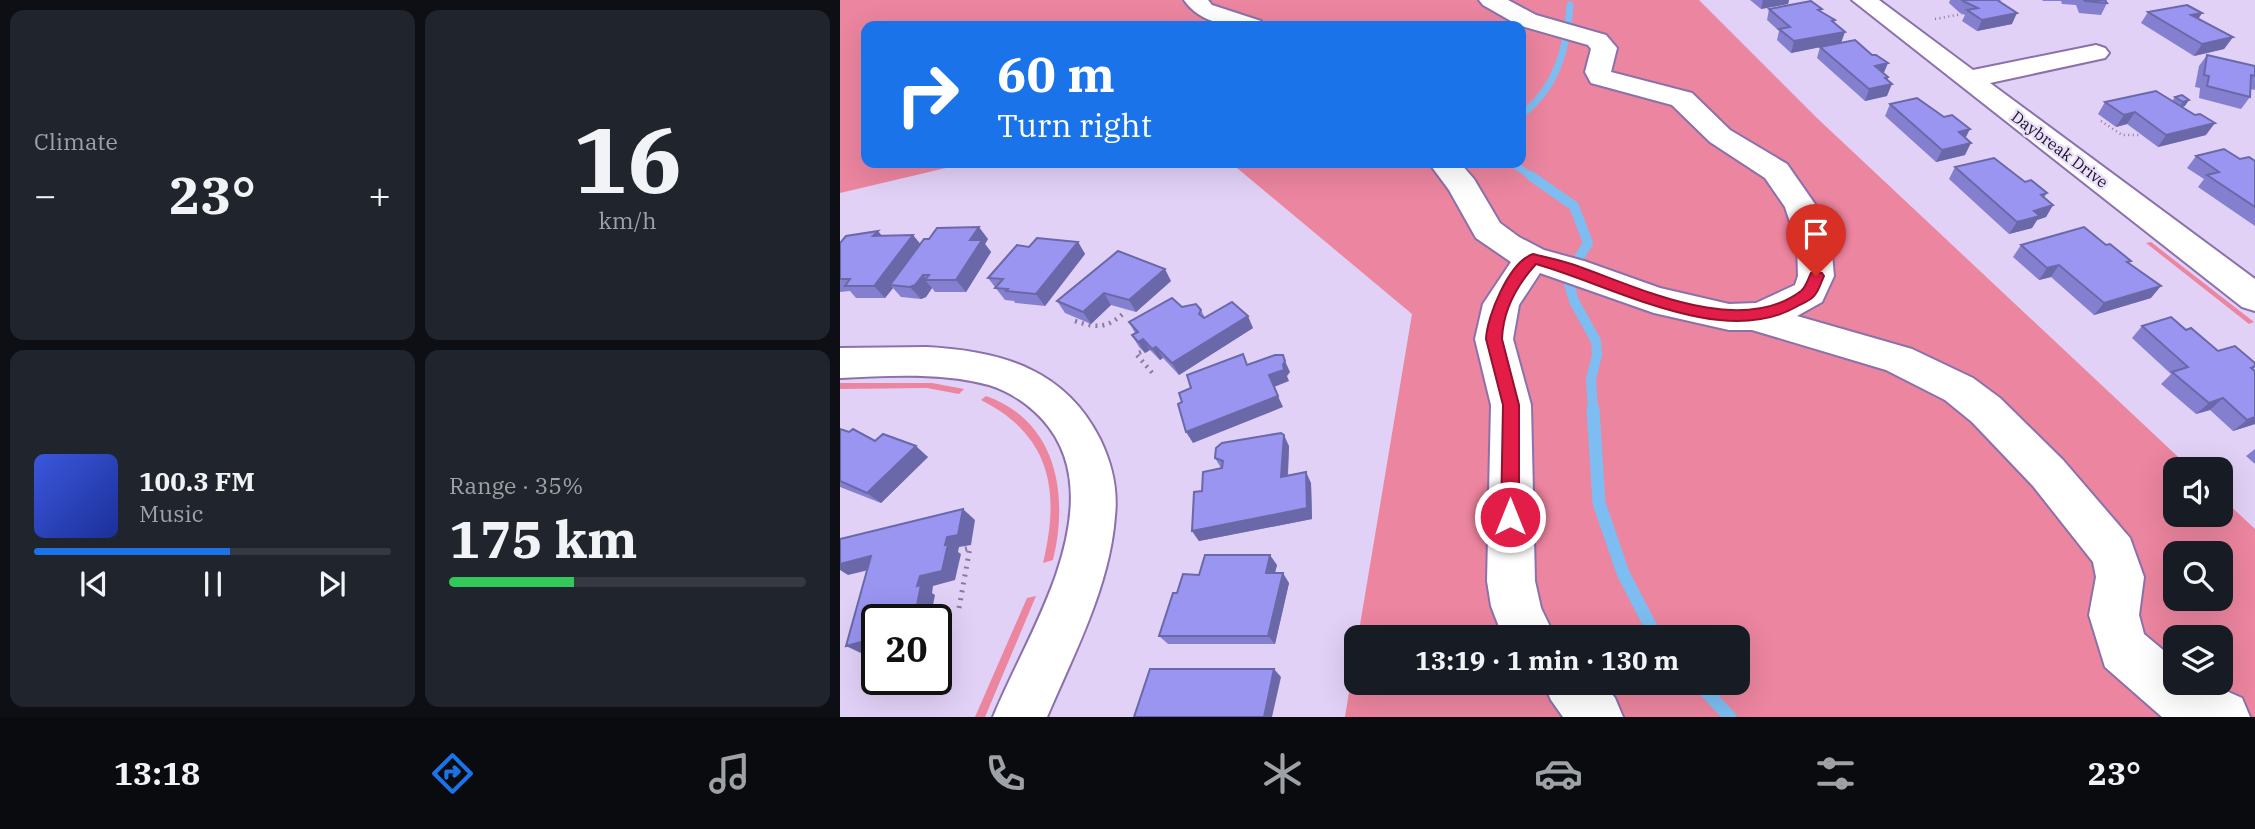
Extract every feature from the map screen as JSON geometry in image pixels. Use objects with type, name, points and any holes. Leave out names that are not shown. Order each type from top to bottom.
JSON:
[{"type":"street","points":[[1196,0],[1204,10],[1237,21]]},
{"type":"street","points":[[1448,168],[1463,186],[1488,230],[1507,245],[1533,259],[1572,269],[1654,300],[1729,317],[1756,316],[1782,308],[1809,293],[1816,276],[1814,243],[1801,207],[1786,183],[1769,166],[1720,136],[1682,99],[1600,77],[1598,72],[1604,48],[1597,40],[1515,15],[1491,0]]},
{"type":"street","name":"Daybreak Drive","points":[[1864,0],[2255,298]]},
{"type":"street","points":[[1969,79],[2096,53]]},
{"type":"street","points":[[1523,625],[1512,595],[1510,572],[1511,405],[1494,339],[1501,304],[1516,279],[1533,259]]},
{"type":"street","points":[[1756,316],[1775,324],[1898,359],[1959,389],[1986,410],[2048,473],[2114,553],[2120,577],[2114,615],[2123,649],[2179,697],[2223,717]]},
{"type":"street","points":[[840,363],[938,363],[995,372],[1030,386],[1046,397],[1064,415],[1083,445],[1091,468],[1094,489],[1089,541],[1078,576],[1020,717]]},
{"type":"street","points":[[1579,695],[1596,717]]},
{"type":"path","points":[[2101,121],[2122,135],[2139,135]]},
{"type":"path","points":[[1075,321],[1094,328],[1115,321],[1126,311]]},
{"type":"path","points":[[1141,352],[1136,355],[1155,376]]},
{"type":"path","points":[[959,608],[970,548],[962,550]]},
{"type":"shaded area","points":[[840,0],[1699,0],[1818,119],[2178,457],[2163,457],[2163,527],[2233,527],[2233,508],[2255,529],[2255,717],[1345,717],[1349,695],[1750,695],[1750,625],[1360,625],[1412,314],[1237,168],[1526,168],[1526,21],[861,21],[861,168],[946,168],[840,193]]},
{"type":"shaded area","points":[[2151,242],[2254,322],[2249,324],[2146,243]]},
{"type":"shaded area","points":[[840,383],[932,383],[964,389],[959,394],[927,388],[840,389]]},
{"type":"shaded area","points":[[986,396],[1010,408],[1029,423],[1043,442],[1052,463],[1058,486],[1059,510],[1053,560],[1043,563],[1050,513],[1050,490],[1045,468],[1023,431],[1005,414],[981,400]]},
{"type":"shaded area","points":[[1036,596],[985,717],[975,717],[1027,598]]},
{"type":"building","points":[[1962,0],[1997,0],[2017,13],[1982,20],[1967,10],[1978,8]]},
{"type":"building","points":[[2105,0],[2107,3],[2085,1]]},
{"type":"building","points":[[1811,1],[1822,9],[1818,10],[1835,20],[1832,21],[1845,32],[1794,41],[1779,29],[1790,27],[1769,9]]},
{"type":"building","points":[[2187,5],[2202,13],[2191,15],[2233,37],[2202,44],[2148,12]]},
{"type":"building","points":[[1855,40],[1872,55],[1888,63],[1875,66],[1892,84],[1869,89],[1820,47]]},
{"type":"building","points":[[2207,55],[2255,66],[2255,76],[2251,75],[2250,97],[2207,86],[2209,76],[2204,75]]},
{"type":"building","points":[[2156,91],[2195,115],[2200,114],[2215,123],[2166,135],[2135,112],[2124,115],[2105,102]]},
{"type":"building","points":[[2182,95],[2189,100],[2183,102],[2175,97]]},
{"type":"building","points":[[1917,98],[1944,117],[1952,115],[1970,129],[1959,132],[1971,143],[1942,150],[1890,104]]},
{"type":"building","points":[[2224,149],[2240,159],[2249,157],[2255,161],[2255,207],[2207,175],[2219,172],[2196,156]]},
{"type":"building","points":[[1994,158],[2025,182],[2031,180],[2047,193],[2041,195],[2053,205],[2034,211],[2040,216],[2017,222],[1955,167]]},
{"type":"building","points":[[979,227],[970,240],[982,240],[956,280],[925,280],[929,275],[923,275],[910,287],[890,285],[924,239],[929,239],[937,228]]},
{"type":"building","points":[[2084,227],[2106,245],[2110,244],[2131,261],[2127,262],[2161,286],[2104,303],[2059,265],[2047,268],[2021,245]]},
{"type":"building","points":[[878,231],[873,236],[913,235],[874,286],[845,286],[850,279],[840,279],[840,243],[846,236]]},
{"type":"building","points":[[1037,238],[1078,242],[1036,294],[995,288],[1003,279],[988,278],[1017,245],[1029,247]]},
{"type":"building","points":[[1118,251],[1165,269],[1129,300],[1104,293],[1083,312],[1057,301]]},
{"type":"building","points":[[1172,298],[1182,307],[1196,304],[1201,310],[1199,314],[1204,318],[1232,302],[1248,316],[1172,363],[1156,347],[1152,349],[1143,339],[1138,342],[1132,335],[1138,332],[1129,322]]},
{"type":"building","points":[[2171,317],[2186,330],[2191,328],[2218,351],[2235,346],[2255,363],[2251,368],[2255,371],[2255,417],[2247,420],[2223,398],[2209,403],[2172,372],[2188,367],[2142,326]]},
{"type":"building","points":[[1243,354],[1247,365],[1275,355],[1283,355],[1284,370],[1269,375],[1278,396],[1186,432],[1178,404],[1182,402],[1179,393],[1191,388],[1187,375]]},
{"type":"building","points":[[840,429],[849,432],[853,429],[875,441],[883,434],[916,446],[867,493],[840,481]]},
{"type":"building","points":[[1281,433],[1284,435],[1281,477],[1306,472],[1307,508],[1192,531],[1194,492],[1202,491],[1203,472],[1222,468],[1223,461],[1215,458],[1216,448],[1222,443]]},
{"type":"building","points":[[963,509],[958,535],[947,537],[942,571],[920,576],[917,604],[861,604],[861,642],[846,646],[871,556],[840,564],[840,539]]},
{"type":"building","points":[[1205,555],[1270,555],[1266,573],[1283,573],[1268,636],[1159,636],[1173,593],[1177,593],[1183,574],[1199,575]]},
{"type":"building","points":[[1150,669],[1274,669],[1264,717],[1134,717]]},
{"type":"waterway","points":[[1526,110],[1552,80],[1558,66],[1566,37],[1570,5]]},
{"type":"waterway","points":[[1519,168],[1534,178]]},
{"type":"waterway","points":[[1531,176],[1574,206],[1588,243],[1573,268],[1569,284],[1574,301],[1596,341],[1597,355],[1591,379],[1593,411]]},
{"type":"waterway","points":[[1593,409],[1599,503],[1623,573],[1650,625]]},
{"type":"waterway","points":[[1709,695],[1730,717]]},
{"type":"route","points":[[1510,517],[1511,405],[1494,339],[1494,329],[1501,304],[1511,286],[1533,259],[1572,269],[1654,300],[1729,317],[1756,316],[1782,308],[1809,293],[1816,276]]}]
